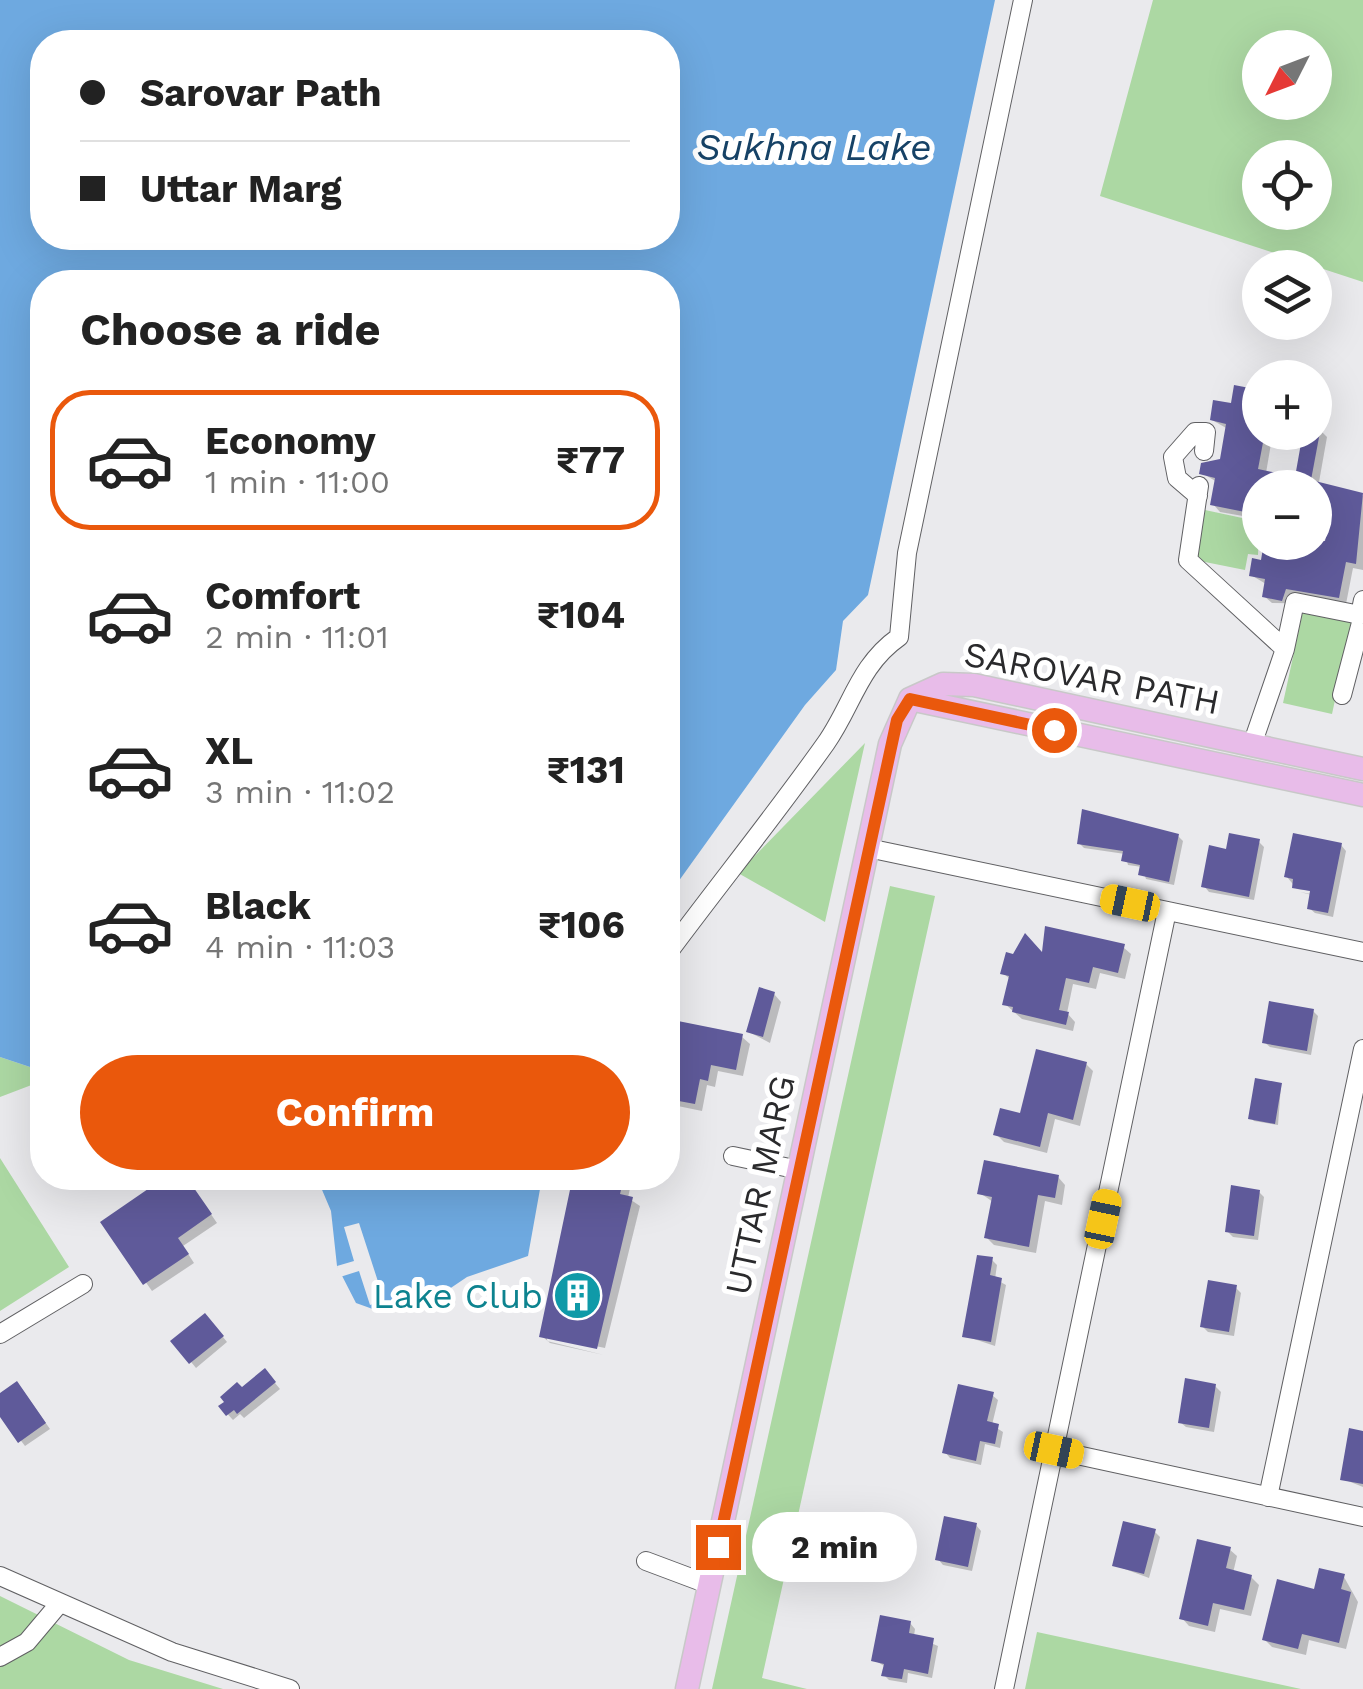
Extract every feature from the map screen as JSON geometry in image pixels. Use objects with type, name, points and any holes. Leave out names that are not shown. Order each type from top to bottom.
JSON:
[{"type":"main road","name":"SAROVAR PATH","points":[[910,699],[943,684],[974,685],[1363,769]]},
{"type":"main road","name":"SAROVAR PATH","points":[[910,699],[1363,794]]},
{"type":"main road","name":"UTTAR MARG","points":[[687,1689],[890,744],[910,699]]},
{"type":"street","points":[[680,937],[829,739],[852,690],[877,652],[898,637],[907,552],[1023,0]]},
{"type":"street","points":[[1204,451],[1206,432],[1195,432],[1173,457],[1177,478],[1198,491],[1188,560],[1285,649]]},
{"type":"street","points":[[1252,745],[1285,649],[1295,602],[1362,610],[1342,695]]},
{"type":"street","points":[[868,848],[1363,952]]},
{"type":"street","points":[[1004,1689],[1168,911]]},
{"type":"street","points":[[1268,1497],[1363,1049]]},
{"type":"street","points":[[733,1156],[799,1170]]},
{"type":"street","points":[[0,1334],[82,1284]]},
{"type":"street","points":[[1054,1450],[1363,1517]]},
{"type":"street","points":[[646,1561],[710,1585]]},
{"type":"street","points":[[0,1576],[172,1652],[290,1689]]},
{"type":"street","points":[[0,1657],[28,1642],[59,1604]]},
{"type":"green space","points":[[1153,0],[1363,0],[1363,282],[1332,272],[1332,250],[1265,250],[1100,196]]},
{"type":"green space","points":[[1205,510],[1242,518],[1245,570],[1195,560]]},
{"type":"green space","points":[[1303,611],[1352,622],[1332,714],[1283,703]]},
{"type":"green space","points":[[865,743],[825,922],[738,873]]},
{"type":"green space","points":[[890,886],[935,896],[762,1678],[807,1689],[712,1689]]},
{"type":"green space","points":[[0,1057],[30,1067],[30,1086],[0,1097]]},
{"type":"green space","points":[[0,1158],[69,1267],[0,1311]]},
{"type":"green space","points":[[0,1596],[129,1660],[223,1689],[0,1689]]},
{"type":"green space","points":[[1037,1632],[1301,1689],[1025,1689]]},
{"type":"water","name":"Sukhna Lake","points":[[0,0],[995,0],[868,595],[843,621],[836,670],[805,705],[680,879],[680,270],[30,270],[30,1067],[0,1057]]},
{"type":"water","points":[[322,1190],[540,1190],[528,1256],[467,1277],[427,1304],[402,1311],[381,1312],[356,1303],[337,1266],[331,1211]]},
{"type":"pier","points":[[359,1223],[384,1300],[370,1305],[359,1271],[340,1277],[337,1266],[354,1261],[344,1227]]},
{"type":"building","points":[[1234,385],[1242,387],[1242,450],[1262,450],[1258,469],[1263,470],[1242,470],[1242,511],[1210,505],[1215,478],[1199,474],[1201,463],[1220,459],[1226,424],[1210,420],[1213,400],[1231,403]]},
{"type":"building","points":[[1300,450],[1317,450],[1313,470],[1296,470]]},
{"type":"building","points":[[1332,485],[1363,493],[1356,564],[1346,562],[1339,598],[1286,589],[1282,601],[1262,597],[1265,579],[1249,576],[1252,560],[1332,560]]},
{"type":"building","points":[[1082,809],[1179,834],[1169,882],[1138,875],[1140,865],[1121,861],[1123,851],[1077,844]]},
{"type":"building","points":[[1229,833],[1260,839],[1249,897],[1201,887],[1209,845],[1226,849]]},
{"type":"building","points":[[1293,833],[1342,843],[1328,913],[1307,909],[1310,891],[1292,888],[1293,879],[1284,877]]},
{"type":"building","points":[[1045,926],[1125,944],[1118,973],[1093,967],[1089,983],[1066,978],[1059,1010],[1069,1012],[1066,1025],[1012,1012],[1013,1007],[1002,1005],[1009,976],[1000,974],[1006,952],[1013,954],[1025,933],[1042,952]]},
{"type":"building","points":[[759,987],[775,992],[763,1037],[746,1032]]},
{"type":"building","points":[[1269,1001],[1314,1009],[1307,1051],[1262,1043]]},
{"type":"building","points":[[680,1021],[743,1034],[736,1070],[711,1065],[708,1081],[700,1079],[695,1104],[680,1101]]},
{"type":"building","points":[[1036,1049],[1087,1062],[1073,1120],[1048,1113],[1040,1147],[993,1135],[1000,1108],[1020,1113]]},
{"type":"building","points":[[1255,1078],[1282,1083],[1275,1124],[1248,1119]]},
{"type":"building","points":[[984,1160],[1059,1175],[1055,1198],[1038,1195],[1029,1247],[984,1238],[992,1197],[977,1194]]},
{"type":"building","points":[[1231,1185],[1260,1190],[1254,1236],[1225,1232]]},
{"type":"building","points":[[147,1190],[195,1190],[212,1214],[178,1238],[189,1254],[143,1285],[100,1222]]},
{"type":"building","name":"Lake Club","points":[[570,1190],[621,1190],[620,1194],[633,1197],[597,1349],[539,1337]]},
{"type":"building","points":[[977,1255],[993,1257],[990,1275],[1002,1278],[991,1342],[962,1337]]},
{"type":"building","points":[[1208,1280],[1237,1285],[1229,1332],[1200,1327]]},
{"type":"building","points":[[205,1313],[224,1336],[189,1364],[170,1341]]},
{"type":"building","points":[[265,1368],[276,1382],[237,1414],[234,1410],[226,1416],[218,1406],[224,1402],[220,1397],[237,1382],[242,1387]]},
{"type":"building","points":[[1185,1378],[1216,1384],[1209,1428],[1178,1423]]},
{"type":"building","points":[[17,1381],[46,1423],[18,1443],[0,1417],[0,1393]]},
{"type":"building","points":[[958,1384],[994,1392],[987,1421],[999,1424],[995,1444],[980,1441],[976,1461],[942,1453]]},
{"type":"building","points":[[1349,1428],[1363,1431],[1363,1484],[1340,1480]]},
{"type":"building","points":[[944,1516],[977,1523],[968,1567],[935,1560]]},
{"type":"building","points":[[1123,1521],[1156,1529],[1144,1574],[1112,1566]]},
{"type":"building","points":[[1197,1539],[1231,1547],[1226,1568],[1252,1575],[1244,1610],[1213,1603],[1208,1626],[1179,1619]]},
{"type":"building","points":[[1319,1568],[1345,1574],[1341,1589],[1351,1592],[1339,1643],[1302,1634],[1298,1649],[1262,1640],[1277,1579],[1314,1589]]},
{"type":"building","points":[[880,1615],[911,1621],[909,1633],[934,1638],[928,1674],[904,1669],[902,1679],[881,1676],[884,1664],[871,1661]]},
{"type":"place","name":"Lake Club","points":[[578,1296]]},
{"type":"route","points":[[718,1547],[897,720],[910,699],[1054,730]]}]
